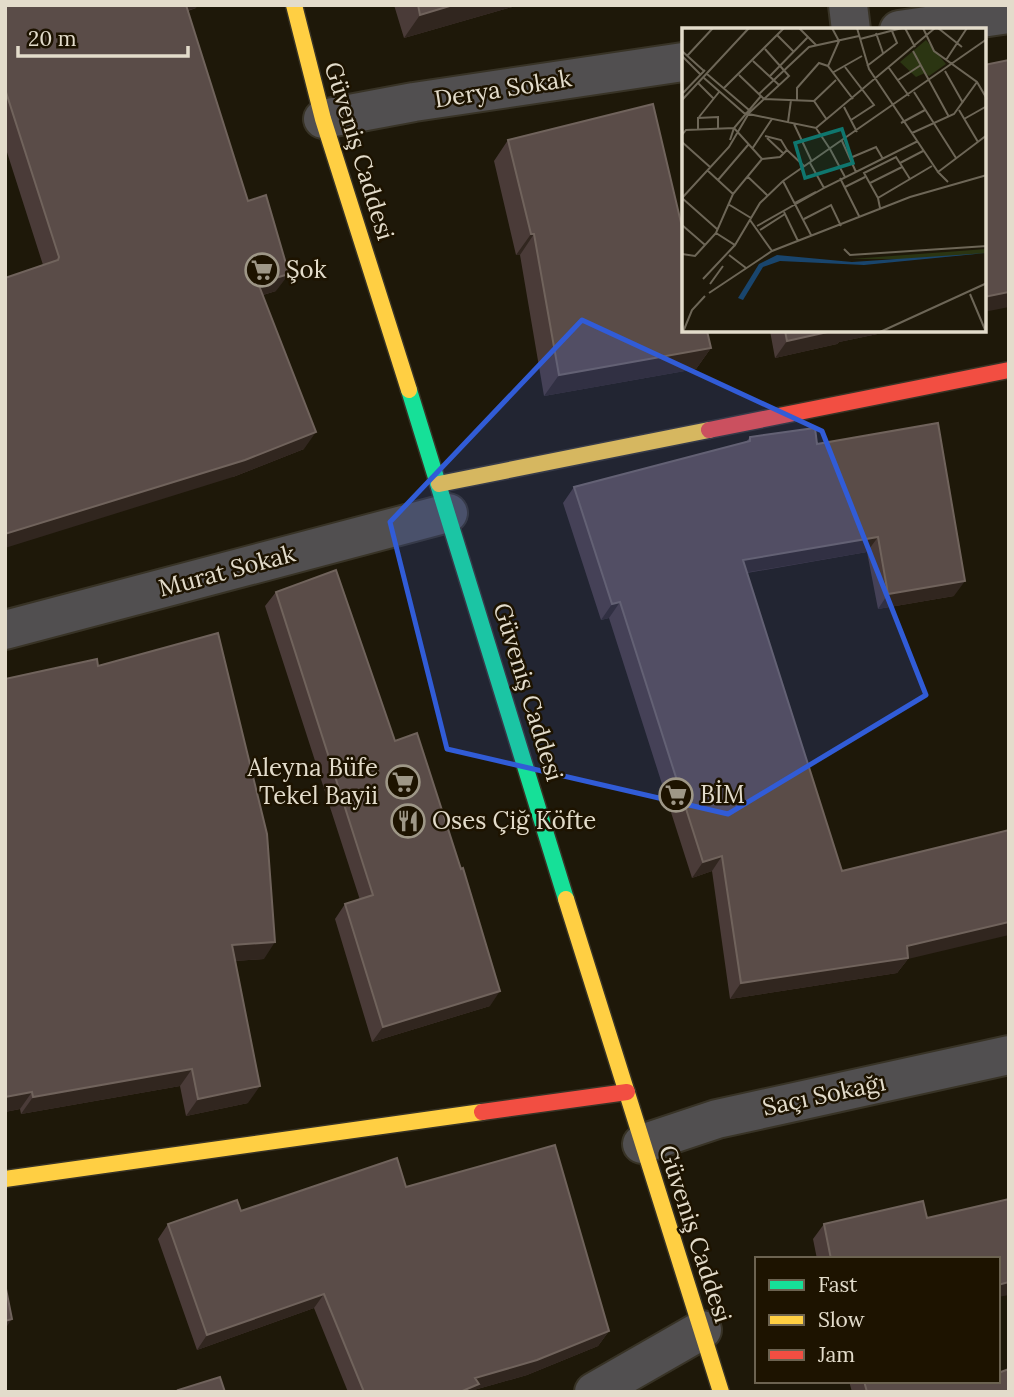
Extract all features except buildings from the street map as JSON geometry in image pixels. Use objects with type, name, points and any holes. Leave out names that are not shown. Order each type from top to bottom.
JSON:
[{"type":"street","name":"Güveniş Caddesi","points":[[294,5],[323,119],[721,1392]]},
{"type":"street","points":[[848,5],[851,28]]},
{"type":"street","points":[[913,28],[1009,14]]},
{"type":"street","name":"Derya Sokak","points":[[323,119],[414,102],[682,62]]},
{"type":"street","points":[[444,499],[1009,370]]},
{"type":"street","name":"Murat Sokak","points":[[5,630],[444,499]]},
{"type":"street","name":"Saçı Sokağı","points":[[642,1144],[717,1119],[1009,1055]]},
{"type":"street","points":[[5,1179],[627,1091]]},
{"type":"street","points":[[594,1392],[702,1330]]},
{"type":"highlighted area","points":[[582,320],[822,431],[926,695],[728,814],[447,749],[390,522]]},
{"type":"traffic: fast","points":[[409,390],[566,899]]},
{"type":"traffic: slow","points":[[294,5],[323,119],[409,390]]},
{"type":"traffic: slow","points":[[439,484],[709,430]]},
{"type":"traffic: slow","points":[[566,899],[721,1392]]},
{"type":"traffic: slow","points":[[5,1179],[482,1112]]},
{"type":"traffic: jam","points":[[709,430],[1009,370]]},
{"type":"traffic: jam","points":[[482,1112],[627,1092]]},
{"type":"place","name":"Şok","points":[[262,270]]},
{"type":"place","name":"Aleyna Büfe Tekel Bayii","points":[[403,782]]},
{"type":"place","name":"BİM","points":[[676,795]]},
{"type":"place","name":"Oses Çiğ Köfte","points":[[408,821]]}]
